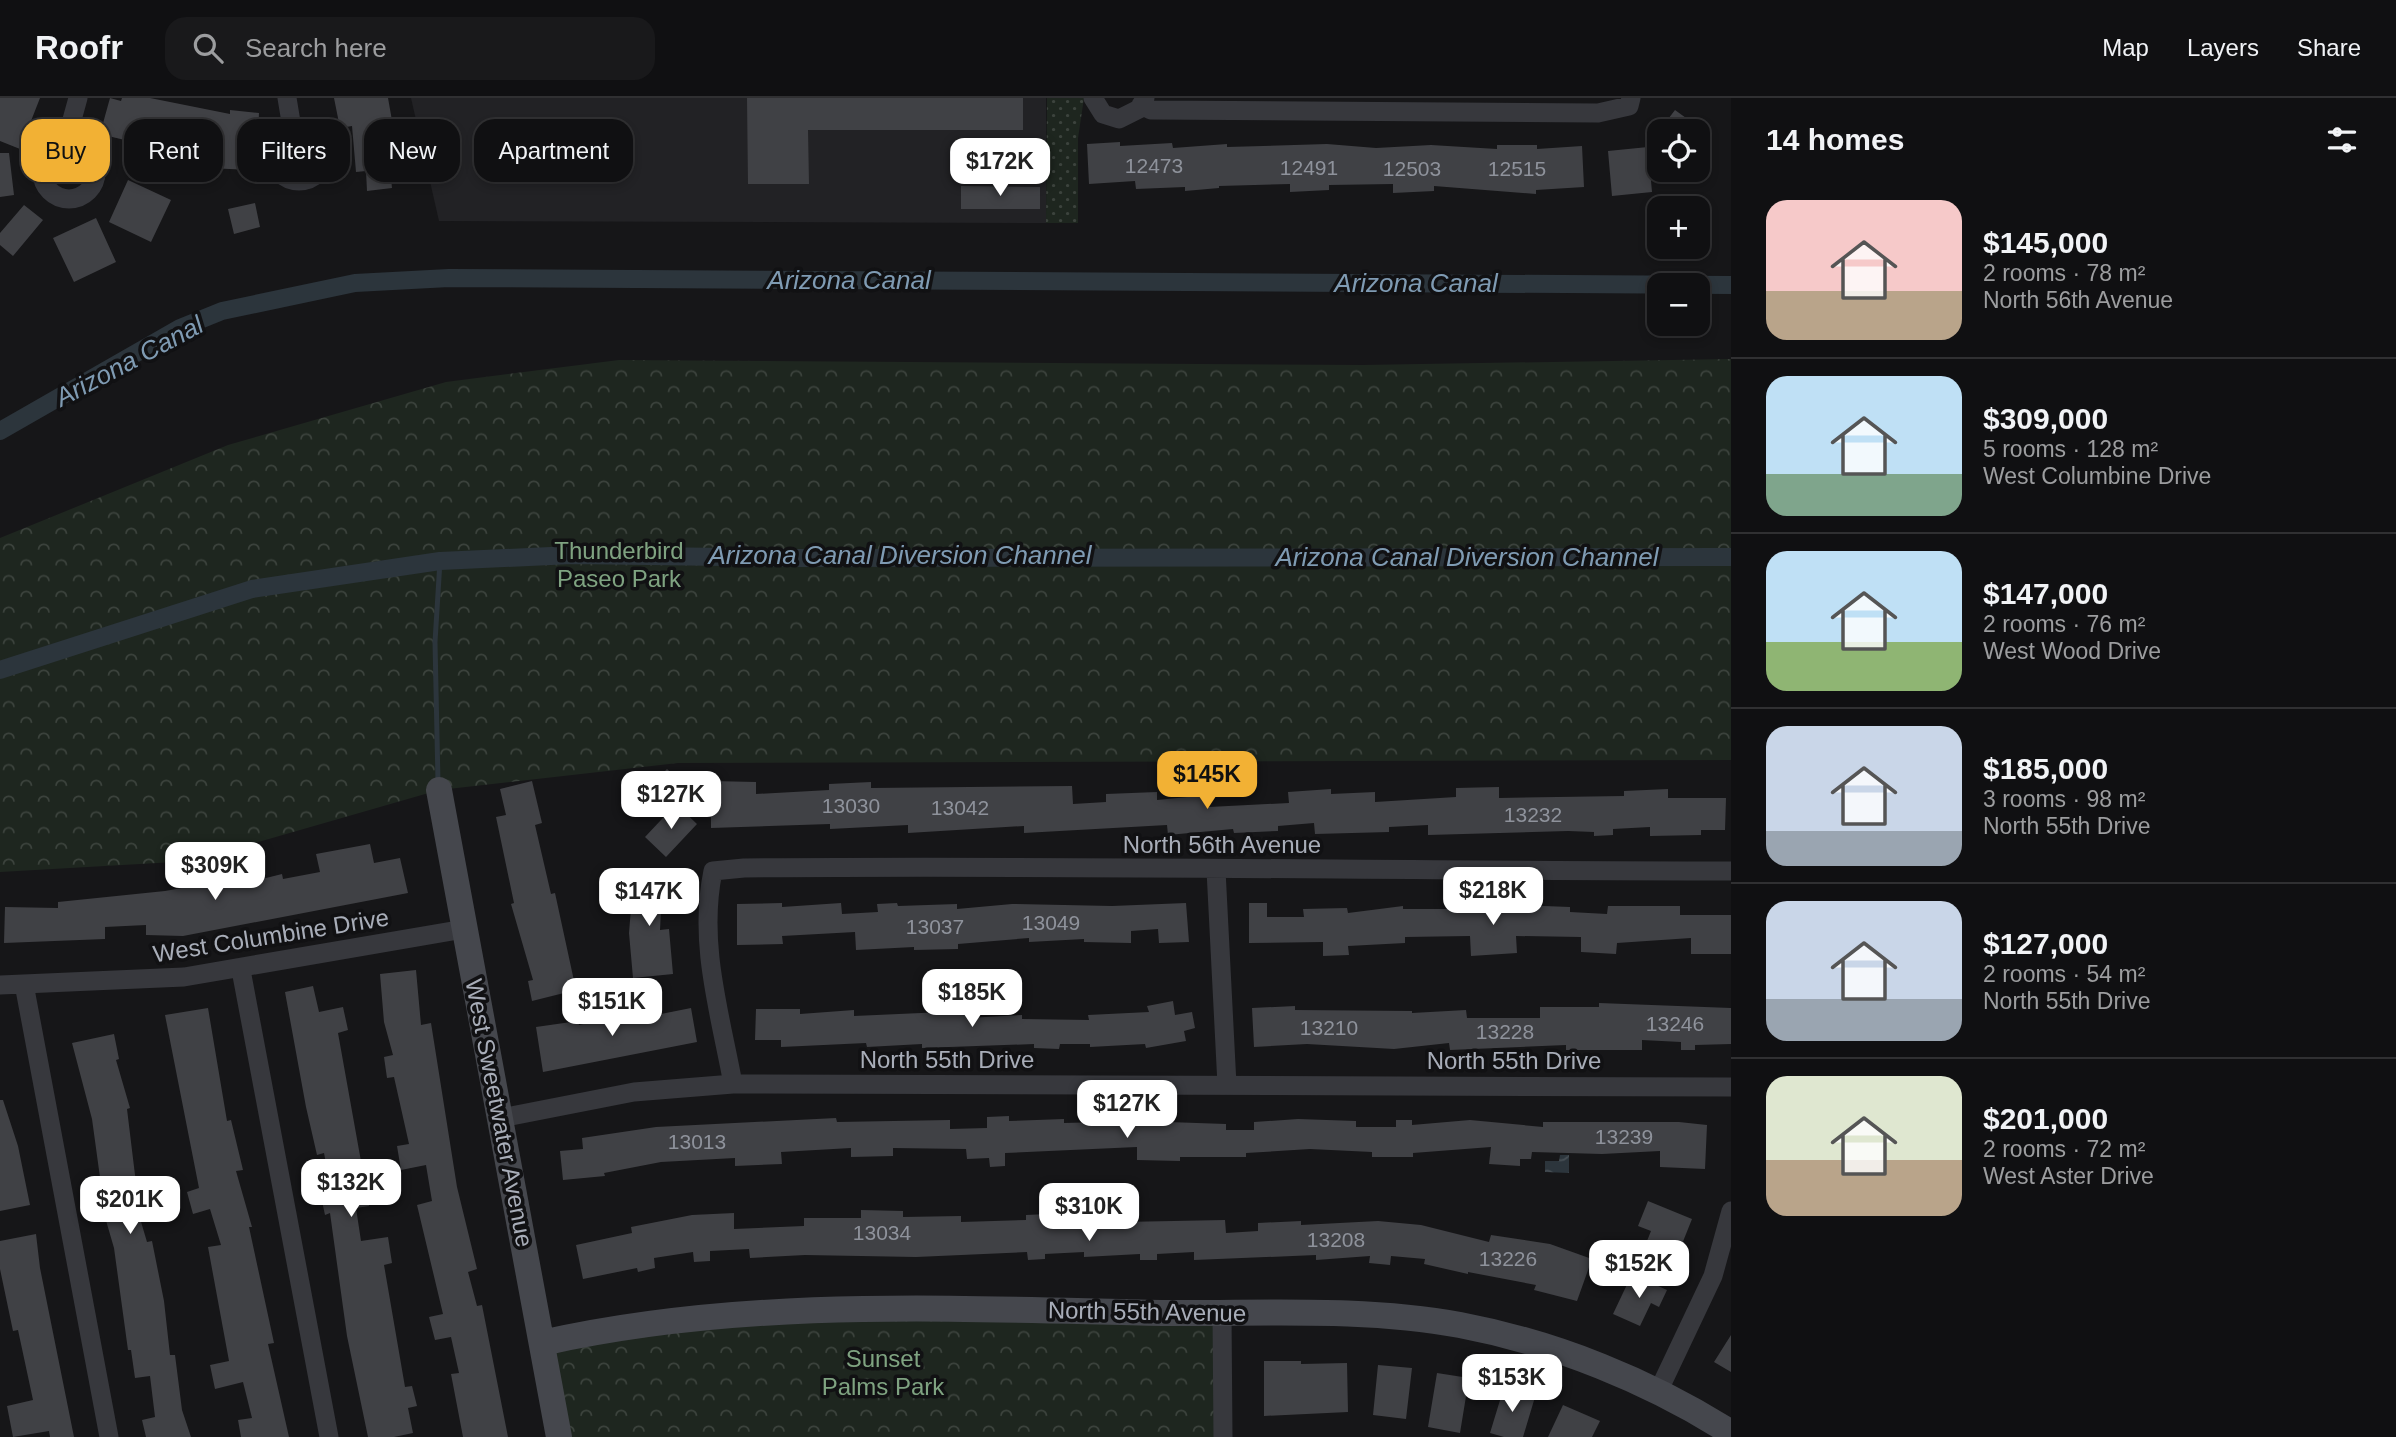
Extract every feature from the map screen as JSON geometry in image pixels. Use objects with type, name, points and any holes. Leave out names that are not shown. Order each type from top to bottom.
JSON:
[{"type":"street","points":[[72,119],[78,98]]},
{"type":"street","points":[[287,98],[290,119]]},
{"type":"street","points":[[1093,98],[1103,114],[1119,119],[1128,117],[1143,102],[1151,110],[1411,104],[1598,113],[1630,102]]},
{"type":"street","name":"West Sweetwater Avenue","points":[[439,790],[559,1437]]},
{"type":"street","name":"North 56th Avenue","points":[[733,1084],[707,949],[708,898],[713,872],[744,868],[942,866],[1731,872]]},
{"type":"street","points":[[1216,870],[1227,1085]]},
{"type":"street","name":"West Columbine Drive","points":[[0,985],[184,977],[240,970],[464,929]]},
{"type":"street","points":[[240,970],[329,1437]]},
{"type":"street","points":[[24,984],[109,1437]]},
{"type":"street","name":"North 55th Drive","points":[[501,1118],[634,1092],[733,1084],[1731,1087]]},
{"type":"street","points":[[1658,1392],[1713,1276],[1731,1211]]},
{"type":"street","name":"North 55th Avenue","points":[[542,1343],[629,1326],[792,1310],[918,1308],[1222,1314],[1336,1312],[1459,1325],[1531,1342],[1658,1392],[1731,1433]]},
{"type":"street","points":[[1222,1314],[1223,1437]]},
{"type":"shaded area","points":[[411,98],[1046,98],[1046,223],[439,221],[430,182],[460,182],[460,119],[416,119]]},
{"type":"green space","points":[[1047,98],[1084,98],[1078,138],[1078,223],[1046,223]]},
{"type":"green space","name":"Thunderbird Paseo Park","points":[[1731,359],[1731,760],[678,763],[439,790],[192,861],[0,872],[0,538],[228,445],[446,382],[619,360],[1363,365]]},
{"type":"green space","name":"Sunset Palms Park","points":[[1222,1314],[1223,1437],[559,1437],[542,1343],[629,1326]]},
{"type":"water","points":[[1560,1155],[1569,1155],[1569,1173],[1545,1172],[1545,1161],[1559,1161]]},
{"type":"building","points":[[0,98],[40,98],[32,119],[21,119],[20,149],[0,141]]},
{"type":"building","points":[[110,98],[121,101],[122,98],[150,98],[230,114],[230,110],[259,113],[259,119],[237,119],[237,169],[223,169],[223,119],[124,119],[124,140],[110,136],[110,119],[104,119]]},
{"type":"building","points":[[334,98],[388,98],[392,119],[364,119],[364,171],[356,172],[350,119],[338,119]]},
{"type":"building","points":[[747,98],[1023,98],[1023,130],[808,130],[809,184],[748,184]]},
{"type":"building","points":[[1675,110],[1687,119],[1668,119]]},
{"type":"building","points":[[1120,142],[1120,146],[1172,143],[1173,148],[1227,144],[1227,147],[1327,144],[1376,148],[1431,145],[1497,149],[1497,145],[1537,145],[1537,149],[1582,146],[1584,187],[1536,190],[1536,194],[1434,186],[1434,191],[1393,193],[1393,184],[1329,185],[1329,190],[1290,192],[1290,184],[1219,186],[1185,191],[1185,187],[1136,189],[1135,181],[1089,184],[1087,144]]},
{"type":"building","points":[[1647,147],[1647,182],[1651,182],[1652,192],[1612,196],[1608,151]]},
{"type":"building","points":[[0,153],[9,153],[14,195],[0,197]]},
{"type":"building","points":[[127,182],[171,200],[151,242],[109,222]]},
{"type":"building","points":[[367,182],[391,182],[392,188],[367,191]]},
{"type":"building","points":[[961,186],[1040,187],[1040,209],[961,209]]},
{"type":"building","points":[[255,203],[260,227],[234,234],[228,209]]},
{"type":"building","points":[[24,205],[43,220],[13,256],[0,245],[0,233]]},
{"type":"building","points":[[96,218],[116,262],[74,282],[53,238]]},
{"type":"building","points":[[667,769],[681,782],[668,796],[653,783]]},
{"type":"building","points":[[532,781],[542,823],[535,825],[551,894],[555,893],[576,990],[532,1001],[528,981],[533,980],[511,904],[514,903],[496,817],[506,815],[500,789]]},
{"type":"building","points":[[711,781],[756,782],[756,794],[829,790],[829,784],[871,782],[871,788],[1072,786],[1073,804],[1106,802],[1106,794],[1157,792],[1157,800],[1208,795],[1209,807],[1289,803],[1288,792],[1331,789],[1331,794],[1375,792],[1375,802],[1456,797],[1456,788],[1499,787],[1499,798],[1624,796],[1624,791],[1668,789],[1668,798],[1726,798],[1725,830],[1701,830],[1701,835],[1650,836],[1650,827],[1613,829],[1613,835],[1594,836],[1594,832],[1568,831],[1428,835],[1428,825],[1389,827],[1389,832],[1315,834],[1314,823],[1278,826],[1278,831],[1234,833],[1233,829],[1168,835],[1167,825],[1024,833],[1024,826],[908,833],[908,825],[830,829],[830,824],[711,828]]},
{"type":"building","points":[[676,804],[697,824],[666,857],[645,837]]},
{"type":"building","points":[[370,844],[374,863],[400,858],[408,893],[183,936],[146,935],[146,925],[105,927],[105,939],[4,943],[5,907],[58,908],[58,902],[165,891],[237,878],[236,872],[255,868],[258,880],[282,874],[283,879],[320,872],[316,854]]},
{"type":"building","points":[[634,871],[663,873],[660,930],[669,929],[673,974],[633,978],[629,933]]},
{"type":"building","points":[[782,903],[782,907],[841,903],[842,914],[878,912],[877,904],[897,903],[898,906],[957,904],[957,909],[1012,904],[1112,906],[1186,903],[1189,942],[1159,943],[1158,929],[1131,931],[1131,943],[1084,942],[1084,939],[1029,942],[1029,938],[958,944],[958,949],[914,950],[914,947],[856,950],[855,932],[782,936],[783,944],[737,945],[737,904]]},
{"type":"building","points":[[1249,903],[1267,903],[1267,917],[1304,917],[1303,909],[1347,908],[1348,913],[1403,906],[1403,909],[1514,905],[1570,907],[1570,912],[1607,914],[1608,906],[1680,906],[1680,915],[1731,915],[1731,954],[1691,954],[1691,938],[1617,943],[1616,954],[1581,952],[1581,937],[1516,936],[1517,953],[1471,956],[1470,936],[1405,937],[1405,943],[1348,946],[1349,955],[1323,956],[1323,942],[1249,943]]},
{"type":"building","points":[[416,970],[421,1025],[431,1023],[457,1187],[477,1269],[468,1272],[477,1306],[482,1305],[508,1437],[463,1437],[451,1374],[459,1373],[451,1337],[435,1340],[429,1317],[443,1314],[417,1205],[432,1201],[426,1165],[401,1170],[397,1146],[409,1144],[394,1077],[387,1078],[384,1057],[393,1055],[384,1022],[380,974]]},
{"type":"building","points":[[313,986],[319,1012],[343,1007],[348,1030],[338,1033],[369,1206],[356,1208],[361,1241],[388,1237],[392,1263],[384,1265],[405,1387],[412,1386],[417,1406],[408,1408],[413,1433],[394,1437],[368,1437],[347,1336],[330,1213],[325,1215],[320,1192],[331,1189],[324,1153],[317,1155],[285,992]]},
{"type":"building","points":[[1173,1001],[1175,1015],[1192,1012],[1195,1028],[1184,1031],[1186,1041],[1146,1048],[1145,1044],[1090,1047],[1090,1044],[1060,1044],[1059,1049],[1034,1048],[1034,1044],[922,1048],[922,1044],[867,1047],[866,1043],[781,1047],[781,1040],[755,1040],[756,1009],[800,1009],[800,1014],[854,1010],[854,1016],[966,1011],[967,1018],[1022,1015],[1022,1019],[1089,1020],[1088,1015],[1149,1012],[1147,1006]]},
{"type":"building","points":[[1599,1003],[1731,1008],[1731,1044],[1695,1045],[1695,1050],[1681,1050],[1681,1042],[1642,1040],[1642,1050],[1566,1050],[1566,1045],[1450,1050],[1449,1043],[1394,1049],[1307,1044],[1254,1047],[1252,1008],[1295,1006],[1295,1010],[1412,1013],[1466,1010],[1467,1018],[1540,1018],[1540,1007],[1599,1007]]},
{"type":"building","points":[[208,1008],[227,1121],[231,1120],[243,1170],[236,1171],[252,1227],[249,1227],[274,1343],[268,1344],[289,1437],[241,1437],[238,1420],[252,1418],[243,1382],[215,1389],[210,1365],[229,1361],[208,1247],[221,1245],[210,1209],[193,1214],[187,1192],[199,1188],[165,1015]]},
{"type":"building","points":[[691,1008],[697,1042],[543,1072],[536,1027],[578,1021],[579,1025],[630,1013],[631,1020]]},
{"type":"building","points":[[114,1034],[119,1059],[116,1060],[130,1108],[127,1109],[135,1175],[146,1214],[139,1215],[147,1242],[152,1241],[164,1301],[170,1355],[175,1355],[182,1410],[191,1437],[146,1437],[142,1420],[155,1417],[150,1376],[135,1378],[131,1350],[128,1350],[114,1248],[98,1193],[102,1192],[92,1119],[72,1043]]},
{"type":"building","points":[[0,1100],[3,1100],[18,1146],[30,1205],[0,1211]]},
{"type":"building","points":[[1009,1116],[1009,1121],[1064,1119],[1064,1123],[1139,1121],[1226,1124],[1226,1130],[1254,1130],[1254,1122],[1298,1119],[1356,1121],[1356,1127],[1396,1127],[1396,1120],[1412,1120],[1412,1125],[1470,1120],[1543,1127],[1543,1122],[1679,1122],[1707,1125],[1705,1169],[1660,1167],[1660,1151],[1602,1154],[1532,1152],[1531,1159],[1520,1159],[1520,1166],[1489,1164],[1491,1147],[1413,1153],[1413,1157],[1372,1157],[1372,1152],[1310,1149],[1246,1153],[1246,1157],[1180,1157],[1180,1161],[1137,1160],[1137,1147],[1005,1153],[1005,1166],[990,1167],[989,1158],[967,1159],[966,1149],[893,1148],[893,1156],[851,1157],[851,1148],[781,1152],[782,1164],[735,1166],[735,1158],[661,1162],[604,1173],[605,1176],[563,1180],[560,1151],[583,1149],[582,1138],[656,1127],[836,1118],[837,1122],[950,1120],[950,1129],[987,1128],[987,1117]]},
{"type":"building","points":[[1648,1201],[1692,1219],[1676,1259],[1645,1246],[1651,1231],[1638,1226]]},
{"type":"building","points":[[861,1210],[903,1211],[903,1217],[961,1216],[961,1222],[1026,1220],[1026,1215],[1070,1213],[1070,1223],[1225,1220],[1226,1233],[1258,1231],[1258,1223],[1301,1221],[1301,1225],[1378,1221],[1421,1225],[1489,1242],[1491,1235],[1550,1244],[1592,1259],[1577,1301],[1534,1290],[1536,1285],[1424,1264],[1425,1259],[1391,1256],[1390,1265],[1369,1263],[1370,1256],[1316,1260],[1316,1255],[1194,1260],[1194,1252],[1157,1254],[1157,1260],[1140,1260],[1140,1254],[1084,1257],[1084,1252],[1045,1254],[1045,1259],[1028,1260],[1027,1252],[916,1257],[805,1255],[750,1258],[749,1249],[710,1251],[710,1261],[694,1262],[693,1252],[654,1258],[655,1268],[638,1272],[637,1268],[583,1279],[576,1245],[632,1233],[631,1227],[692,1215],[734,1213],[734,1229],[804,1226],[804,1218],[861,1218]]},
{"type":"building","points":[[36,1234],[40,1268],[74,1437],[50,1437],[49,1431],[13,1437],[7,1406],[33,1400],[18,1330],[13,1331],[0,1269],[0,1241]]},
{"type":"building","points":[[1632,1274],[1667,1290],[1659,1307],[1651,1303],[1640,1326],[1613,1314]]},
{"type":"building","points":[[1731,1335],[1731,1372],[1714,1362]]},
{"type":"building","points":[[1264,1361],[1301,1361],[1301,1364],[1347,1363],[1348,1412],[1264,1416]]},
{"type":"building","points":[[1378,1365],[1412,1368],[1406,1419],[1373,1415]]},
{"type":"building","points":[[1437,1373],[1469,1378],[1460,1433],[1428,1427]]},
{"type":"building","points":[[1504,1387],[1535,1397],[1523,1437],[1504,1437],[1490,1433]]},
{"type":"building","points":[[1563,1405],[1600,1421],[1592,1437],[1548,1437]]},
{"type":"waterway","name":"Arizona Canal","points":[[0,431],[180,328],[222,311],[355,283],[449,278],[1731,285]]},
{"type":"waterway","name":"Arizona Canal Diversion Channel","points":[[0,670],[252,589],[440,561],[572,555],[800,558],[1731,557]]},
{"type":"waterway","points":[[438,782],[435,642],[440,561]]}]
